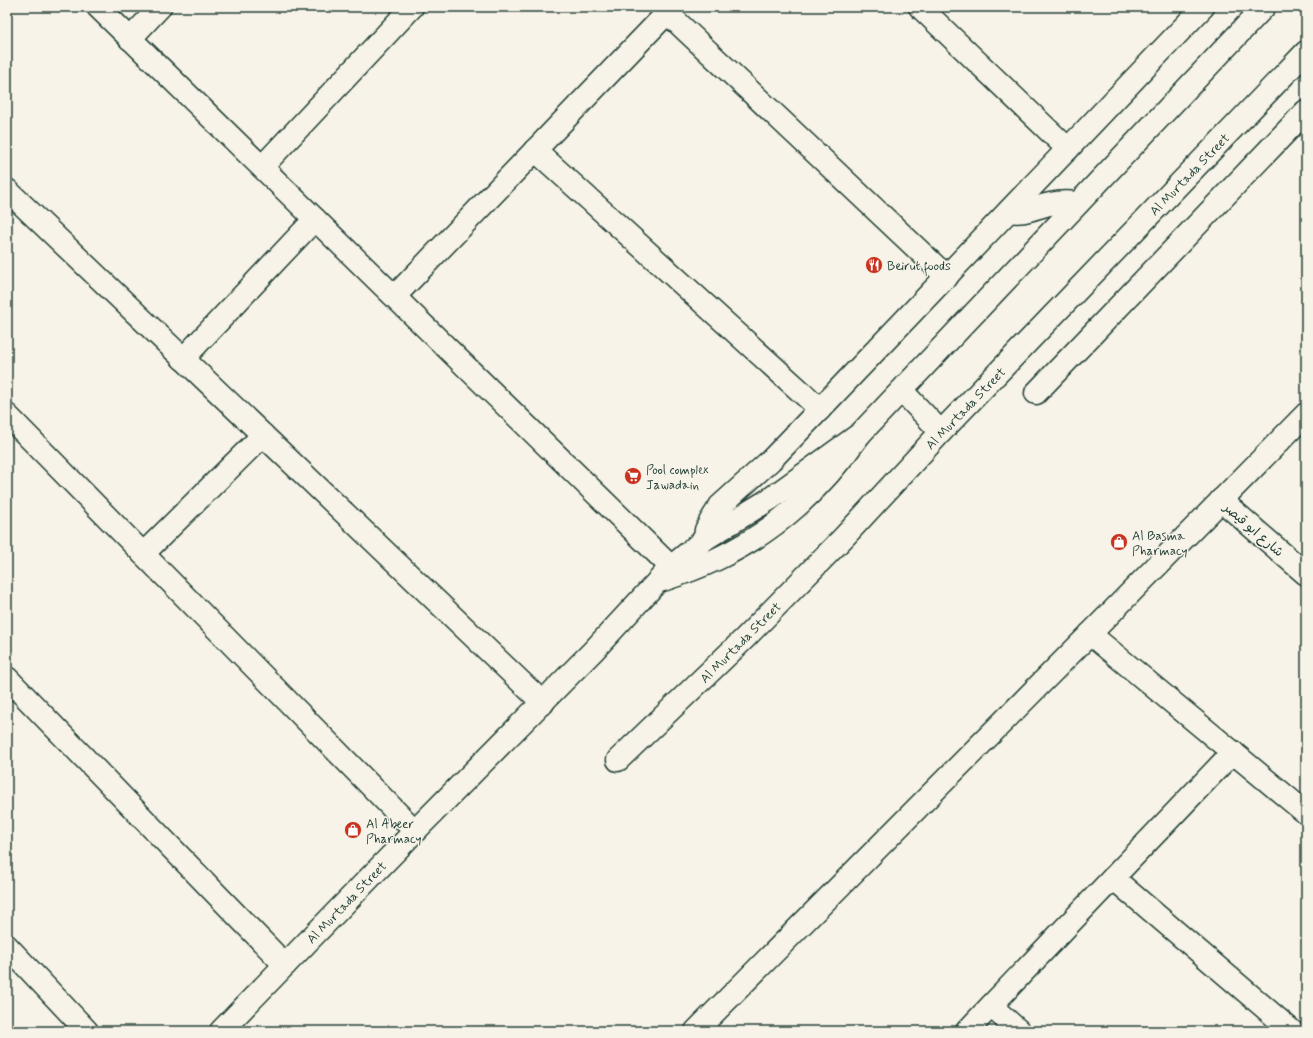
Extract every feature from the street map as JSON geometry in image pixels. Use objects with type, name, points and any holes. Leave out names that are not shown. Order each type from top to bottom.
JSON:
[{"type":"street","points":[[98,7],[671,567]]},
{"type":"street","points":[[130,39],[160,7]]},
{"type":"street","points":[[262,167],[412,7]]},
{"type":"street","points":[[920,7],[1068,149]]},
{"type":"street","points":[[705,539],[706,530],[720,506],[771,460],[820,410],[1203,7]]},
{"type":"street","name":"Al Murtada Street","points":[[221,1031],[415,831],[617,627],[671,567],[705,539],[770,499],[810,482],[841,461],[860,434],[1264,7]]},
{"type":"street","points":[[395,296],[535,150],[664,10],[946,277]]},
{"type":"street","name":"Al Murtada Street","points":[[618,760],[744,639],[844,537],[941,432],[1306,52]]},
{"type":"street","points":[[1036,393],[1306,111]]},
{"type":"street","points":[[535,150],[820,410]]},
{"type":"street","points":[[7,190],[543,703]]},
{"type":"street","points":[[1009,211],[1024,212],[1058,202],[1078,203]]},
{"type":"street","points":[[183,359],[315,219]]},
{"type":"street","points":[[902,391],[941,432]]},
{"type":"street","points":[[696,1031],[1306,414]]},
{"type":"street","points":[[7,415],[415,831]]},
{"type":"street","points":[[143,554],[263,435]]},
{"type":"street","name":"Al Murtada Street","points":[[656,583],[716,560],[764,533],[786,516],[810,482]]},
{"type":"street","name":"شارع ابو قيصر","points":[[1221,500],[1306,574]]},
{"type":"street","points":[[1090,634],[1306,813]]},
{"type":"street","points":[[7,678],[285,965]]},
{"type":"street","points":[[967,1031],[1233,752]]},
{"type":"street","points":[[1112,878],[1292,1031]]},
{"type":"street","points":[[7,946],[87,1031]]},
{"type":"street","points":[[990,1006],[1019,1031]]},
{"type":"place","name":"Beirut foods","points":[[874,265]]},
{"type":"place","name":"Pool complex Jawadain","points":[[633,476]]},
{"type":"place","name":"Al Basma Pharmacy","points":[[1119,542]]},
{"type":"place","name":"Al Abeer Pharmacy","points":[[353,830]]}]
